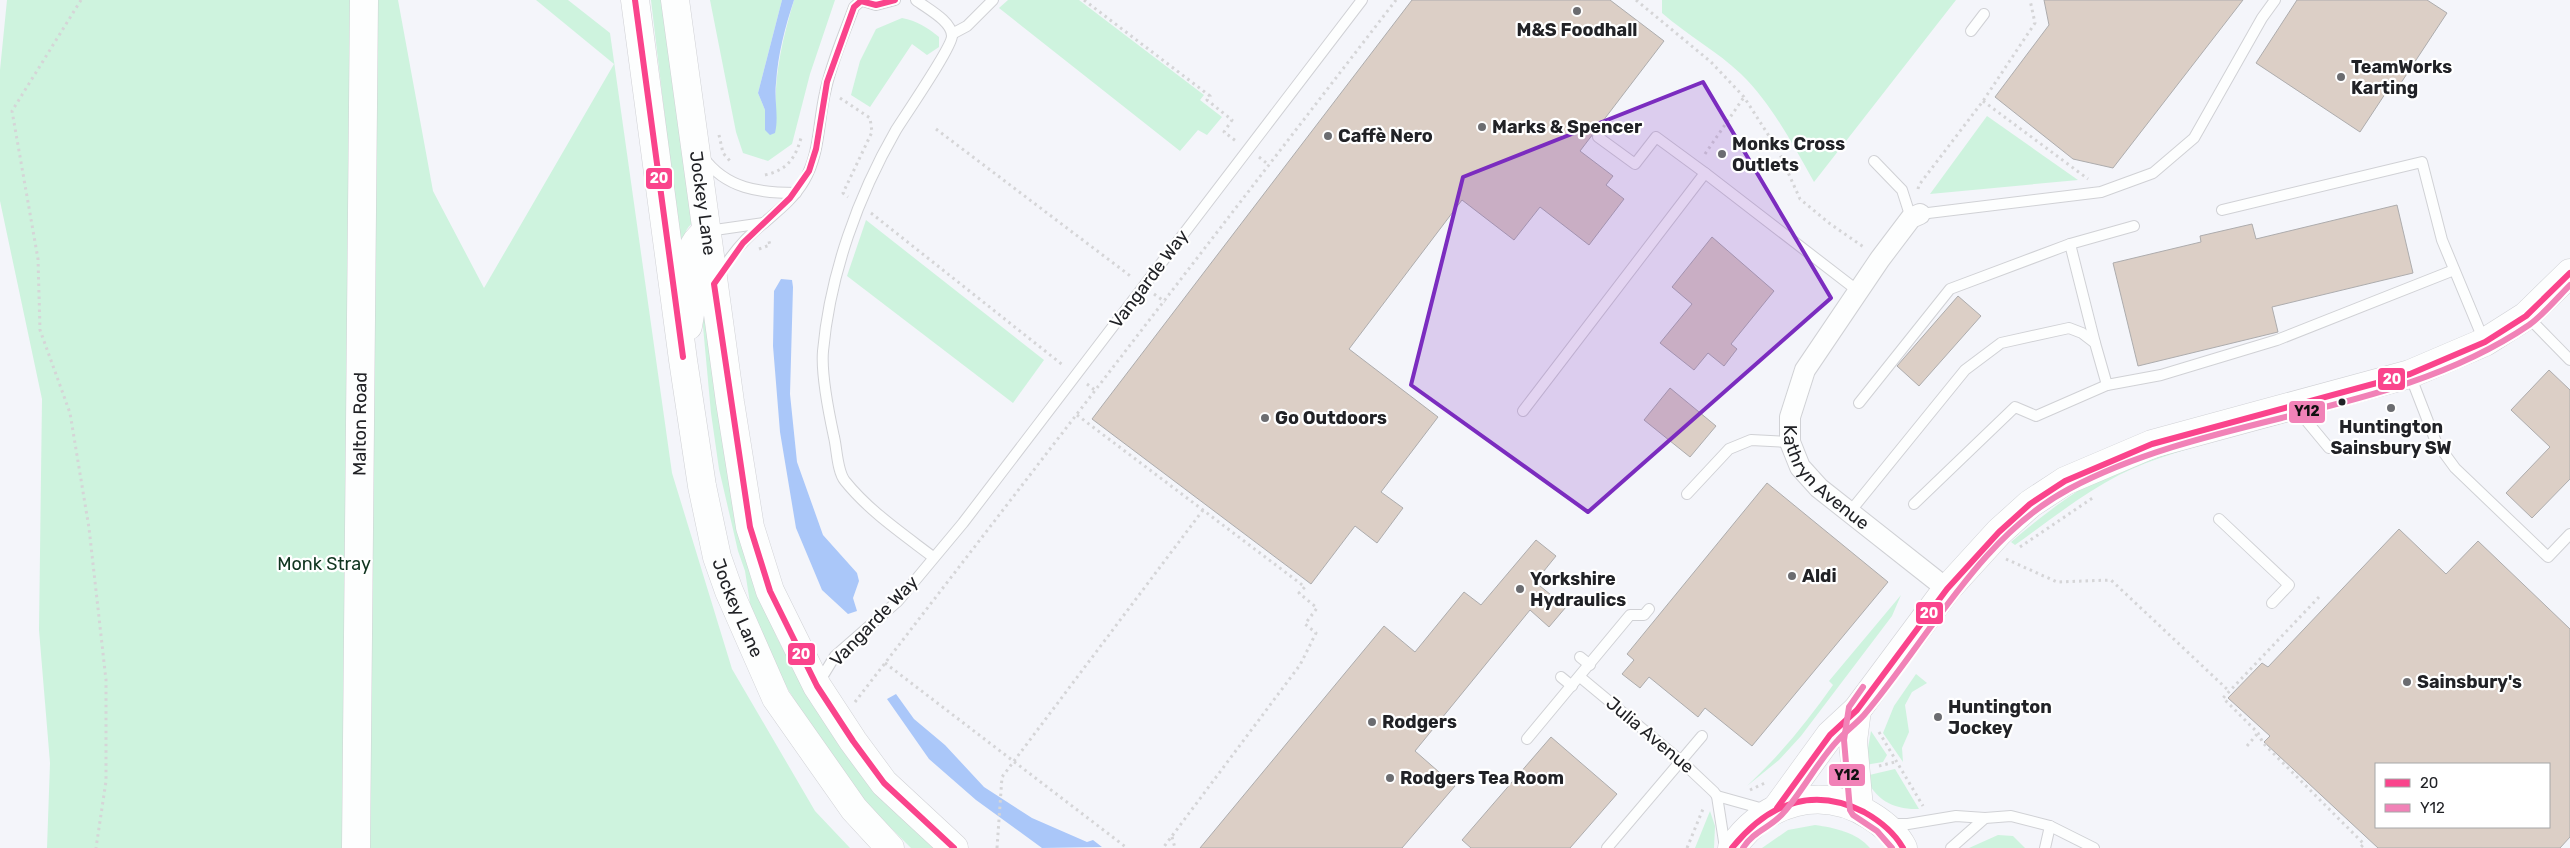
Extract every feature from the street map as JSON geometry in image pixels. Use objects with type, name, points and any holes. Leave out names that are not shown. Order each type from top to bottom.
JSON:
[{"type":"street","name":"Malton Road","points":[[356,848],[364,0]]},
{"type":"street","name":"Jockey Lane","points":[[635,0],[683,360],[702,486],[717,557],[728,591],[776,698],[854,809],[890,848]]},
{"type":"street","name":"Jockey Lane","points":[[675,0],[750,527],[770,591],[817,686],[884,783],[954,848]]},
{"type":"street","name":"Kathryn Avenue","points":[[1916,216],[1880,259],[1805,370],[1790,417],[1790,442],[1800,467],[1819,488],[1948,589]]},
{"type":"street","points":[[683,360],[693,288],[690,256],[692,246],[707,231]]},
{"type":"street","points":[[1774,809],[1830,735],[1857,710],[1948,589],[1999,532],[2030,504],[2065,481],[2152,444],[2410,374],[2485,342],[2526,316],[2570,273]]},
{"type":"street","points":[[1857,710],[1853,741],[1859,808]]},
{"type":"street","points":[[1732,848],[1744,830],[1774,809],[1797,801],[1818,799],[1839,802],[1859,808],[1884,824],[1903,848]]},
{"type":"lane","points":[[714,284],[734,252],[764,223],[781,210],[796,193],[810,167],[818,143],[824,94],[854,7],[860,0],[876,5],[895,0]]},
{"type":"lane","points":[[916,0],[948,25],[952,34],[950,46],[922,86],[895,132],[860,205],[842,253],[831,296],[823,353],[830,419],[843,479],[876,512],[934,557]]},
{"type":"lane","points":[[952,34],[967,26],[993,0]]},
{"type":"lane","name":"Vangarde Way","points":[[817,686],[835,656],[898,601],[934,557],[1076,375],[1362,0]]},
{"type":"lane","points":[[1874,161],[1902,190],[1916,216],[2101,192],[2153,173],[2194,138],[2262,18],[2275,0]]},
{"type":"lane","points":[[1971,31],[1984,14]]},
{"type":"lane","points":[[1598,137],[1635,164],[1656,137],[1858,292]]},
{"type":"lane","points":[[694,144],[707,163],[724,179],[738,186],[768,193],[796,193]]},
{"type":"lane","points":[[2222,210],[2422,162],[2442,240],[2485,342]]},
{"type":"lane","points":[[1523,411],[1705,173]]},
{"type":"lane","points":[[707,231],[764,223]]},
{"type":"lane","points":[[1859,403],[1950,290],[2070,244],[2134,226]]},
{"type":"lane","points":[[2070,244],[2107,385]]},
{"type":"lane","points":[[1914,504],[2015,407],[2036,416],[2107,385],[2160,375],[2278,340],[2454,270]]},
{"type":"lane","points":[[2526,316],[2570,360]]},
{"type":"lane","points":[[1849,513],[1965,370],[2001,343],[2068,328],[2082,333],[2095,342]]},
{"type":"lane","points":[[2410,374],[2436,442],[2455,468],[2548,557],[2570,534]]},
{"type":"lane","points":[[2293,405],[2329,448]]},
{"type":"lane","points":[[1687,494],[1729,449],[1751,440],[1790,442]]},
{"type":"lane","points":[[2219,520],[2289,585],[2272,603]]},
{"type":"lane","points":[[1527,739],[1580,678],[1630,615],[1644,615],[1649,609]]},
{"type":"lane","points":[[1580,658],[1590,665]]},
{"type":"lane","points":[[1561,678],[1572,686]]},
{"type":"lane","name":"Julia Avenue","points":[[1580,678],[1680,760],[1716,794],[1774,809]]},
{"type":"lane","points":[[1607,848],[1702,736]]},
{"type":"lane","points":[[1716,794],[1725,848]]},
{"type":"lane","points":[[1884,824],[1908,824],[1956,816],[1985,818],[2011,816],[2050,826],[2094,848]]},
{"type":"lane","points":[[1951,848],[1985,818]]},
{"type":"lane","points":[[2045,848],[2050,826]]},
{"type":"path","points":[[81,0],[12,111],[38,259],[40,330],[70,413],[90,528],[106,680],[106,781],[96,848]]},
{"type":"path","points":[[1084,0],[1210,96],[1207,100],[1232,120],[1224,132],[1270,165]]},
{"type":"path","points":[[855,702],[1396,0]]},
{"type":"path","points":[[1636,0],[1711,62],[1744,97],[1778,150],[1800,199],[1828,223],[1880,259]]},
{"type":"path","points":[[1916,216],[1919,185],[1983,101],[2035,23],[2030,0]]},
{"type":"path","points":[[824,94],[840,98],[870,118],[872,132],[843,194],[860,205],[1096,391]]},
{"type":"path","points":[[1705,173],[1705,151],[1744,97]]},
{"type":"path","points":[[1983,101],[2090,180],[2101,192]]},
{"type":"path","points":[[936,129],[1164,302]]},
{"type":"path","points":[[718,131],[723,153],[732,164],[744,171],[766,175],[785,168],[796,156],[802,134]]},
{"type":"path","points":[[738,186],[744,171]]},
{"type":"path","points":[[1077,415],[1305,587],[1299,593],[1317,608],[1305,624],[1316,633],[1300,665],[1163,848]]},
{"type":"path","points":[[2019,548],[2096,495]]},
{"type":"path","points":[[997,848],[1002,777],[1203,510]]},
{"type":"path","points":[[2012,553],[2006,558],[2056,582],[2112,580],[2229,691]]},
{"type":"path","points":[[2319,597],[2223,698],[2258,733],[2263,743],[2364,844],[2360,848]]},
{"type":"path","points":[[886,663],[1127,848]]},
{"type":"path","points":[[1879,728],[1879,735],[1923,808]]},
{"type":"path","points":[[2247,746],[2258,733]]},
{"type":"path","points":[[1744,792],[1767,781]]},
{"type":"path","points":[[1687,848],[1703,808],[1716,794]]},
{"type":"path","points":[[1172,836],[1175,848]]},
{"type":"highlighted area","points":[[1703,82],[1831,298],[1588,512],[1411,385],[1463,177]]},
{"type":"green space","name":"Monk Stray","points":[[7,0],[398,0],[433,191],[484,288],[614,64],[536,0],[568,0],[610,33],[672,473],[732,669],[815,811],[850,848],[47,848],[50,763],[39,630],[42,399],[0,201],[0,70]]},
{"type":"green space","points":[[651,0],[665,0],[694,222],[688,227],[683,243],[688,286],[678,229]]},
{"type":"green space","points":[[710,0],[782,0],[758,93],[765,110],[765,130],[776,126],[775,109],[779,62],[794,0],[835,0],[810,74],[792,144],[768,161],[743,153],[736,132]]},
{"type":"green space","points":[[1008,0],[1079,0],[1204,95],[1200,100],[1222,117],[1207,135],[1198,130],[1180,151],[999,8]]},
{"type":"green space","points":[[1662,0],[1956,0],[1814,182],[1763,98],[1732,66],[1662,13]]},
{"type":"green space","points":[[902,18],[926,27],[935,33],[939,37],[939,47],[927,55],[912,44],[870,107],[851,95],[860,61],[876,29]]},
{"type":"green space","points":[[1987,116],[2078,180],[1930,194]]},
{"type":"green space","points":[[866,220],[1044,360],[1013,403],[847,276]]},
{"type":"green space","points":[[700,294],[705,294],[750,567],[777,638],[805,689],[935,848],[911,848],[875,812],[833,762],[786,686],[752,616],[745,571],[738,551],[719,469],[711,413]]},
{"type":"green space","points":[[2231,436],[2160,458],[2119,475],[2079,499],[2015,545],[2011,542],[2060,503],[2115,469],[2162,451]]},
{"type":"green space","points":[[1901,595],[1892,616],[1801,736],[1779,760],[1747,786],[1803,725],[1833,685],[1829,681]]},
{"type":"green space","points":[[1916,674],[1927,683],[1912,692],[1905,705],[1909,732],[1902,748],[1903,762],[1883,733],[1894,706]]},
{"type":"green space","points":[[1871,731],[1887,755],[1883,762],[1865,765]]},
{"type":"green space","points":[[1895,769],[1919,809],[1901,808],[1886,802],[1874,791],[1865,776]]},
{"type":"green space","points":[[1710,811],[1715,826],[1714,848],[1695,848]]},
{"type":"green space","points":[[1815,825],[1838,829],[1852,834],[1870,848],[1762,848],[1788,830]]},
{"type":"green space","points":[[1998,835],[2013,836],[2025,848],[1969,848]]},
{"type":"water","points":[[782,0],[794,0],[780,51],[776,89],[776,127],[775,133],[770,135],[765,130],[765,110],[758,93]]},
{"type":"water","points":[[781,279],[792,280],[793,287],[790,394],[797,462],[823,535],[857,573],[859,581],[853,598],[857,611],[848,614],[822,590],[796,528],[780,432],[773,346],[774,291]]},
{"type":"water","points":[[896,694],[914,719],[945,745],[984,787],[1032,818],[1087,842],[1093,840],[1102,847],[1042,848],[976,800],[929,759],[887,699]]},
{"type":"building","points":[[1412,0],[1610,0],[1664,41],[1580,151],[1613,176],[1606,185],[1624,199],[1589,245],[1540,207],[1514,240],[1462,200],[1349,349],[1438,417],[1381,492],[1403,508],[1377,543],[1355,526],[1311,584],[1092,419]]},
{"type":"building","points":[[2044,0],[2243,0],[2113,168],[2073,159],[1995,97],[2049,25]]},
{"type":"building","name":"TeamWorks Karting","points":[[2297,0],[2427,0],[2447,13],[2393,95],[2387,91],[2360,132],[2256,63]]},
{"type":"building","points":[[2397,205],[2413,273],[2272,307],[2278,332],[2138,366],[2113,263],[2201,242],[2200,236],[2252,224],[2256,239]]},
{"type":"building","points":[[1712,237],[1774,291],[1731,344],[1737,349],[1724,366],[1708,353],[1694,370],[1660,343],[1692,304],[1672,287]]},
{"type":"building","points":[[1958,296],[1981,316],[1919,386],[1897,366]]},
{"type":"building","points":[[2549,370],[2570,390],[2570,479],[2532,518],[2506,493],[2550,447],[2511,410]]},
{"type":"building","points":[[1670,388],[1716,426],[1690,457],[1644,420]]},
{"type":"building","points":[[1767,483],[1888,582],[1752,746],[1705,708],[1698,717],[1649,677],[1640,688],[1622,674],[1634,660],[1627,654]]},
{"type":"building","name":"Sainsbury's","points":[[2399,529],[2446,574],[2478,541],[2570,629],[2570,837],[2560,848],[2378,848],[2264,742],[2270,736],[2228,698],[2262,663],[2268,667]]},
{"type":"building","name":"Rodgers","points":[[1536,540],[1556,556],[1535,582],[1566,607],[1549,627],[1530,610],[1415,751],[1455,786],[1402,848],[1200,848],[1384,626],[1415,652],[1464,592],[1481,605]]},
{"type":"building","points":[[1551,737],[1617,794],[1570,848],[1471,848],[1462,840]]},
{"type":"transit line","name":"20","points":[[635,0],[683,357]]},
{"type":"transit line","name":"20","points":[[895,0],[876,5],[861,1],[854,7],[827,82],[816,149],[809,171],[790,198],[743,243],[714,284],[750,527],[770,591],[817,686],[853,741],[884,783],[954,848]]},
{"type":"transit line","name":"20","points":[[1777,808],[1830,735],[1857,710],[1947,589],[1999,532],[2030,504],[2065,481],[2152,444],[2410,374],[2485,342],[2526,316],[2570,273]]},
{"type":"transit line","name":"Y12","points":[[1743,848],[1747,842],[1785,811],[1831,748],[1864,715],[1887,686],[1981,562],[2008,534],[2037,509],[2069,489],[2125,464],[2183,444],[2361,397],[2420,379],[2476,356],[2529,325],[2570,285]]},
{"type":"transit line","name":"Y12","points":[[1863,687],[1849,707],[1844,740],[1850,810],[1853,815],[1877,831],[1892,848]]},
{"type":"transit line","name":"20","points":[[1732,848],[1760,820],[1791,804],[1808,800],[1826,800],[1845,804],[1864,812],[1886,827],[1903,848]]},
{"type":"place","name":"M&S Foodhall","points":[[1577,11]]},
{"type":"place","name":"TeamWorks Karting","points":[[2341,77]]},
{"type":"place","name":"Marks & Spencer","points":[[1482,127]]},
{"type":"place","name":"Caffè Nero","points":[[1328,136]]},
{"type":"place","name":"Monks Cross Outlets","points":[[1722,154]]},
{"type":"place","name":"Huntington Sainsbury SW","points":[[2391,408]]},
{"type":"place","name":"Go Outdoors","points":[[1265,418]]},
{"type":"place","name":"Aldi","points":[[1792,576]]},
{"type":"place","name":"Yorkshire Hydraulics","points":[[1520,589]]},
{"type":"place","name":"Sainsbury's","points":[[2407,682]]},
{"type":"place","name":"Huntington Jockey","points":[[1938,717]]},
{"type":"place","name":"Rodgers","points":[[1372,722]]},
{"type":"place","name":"Rodgers Tea Room","points":[[1390,778]]}]
